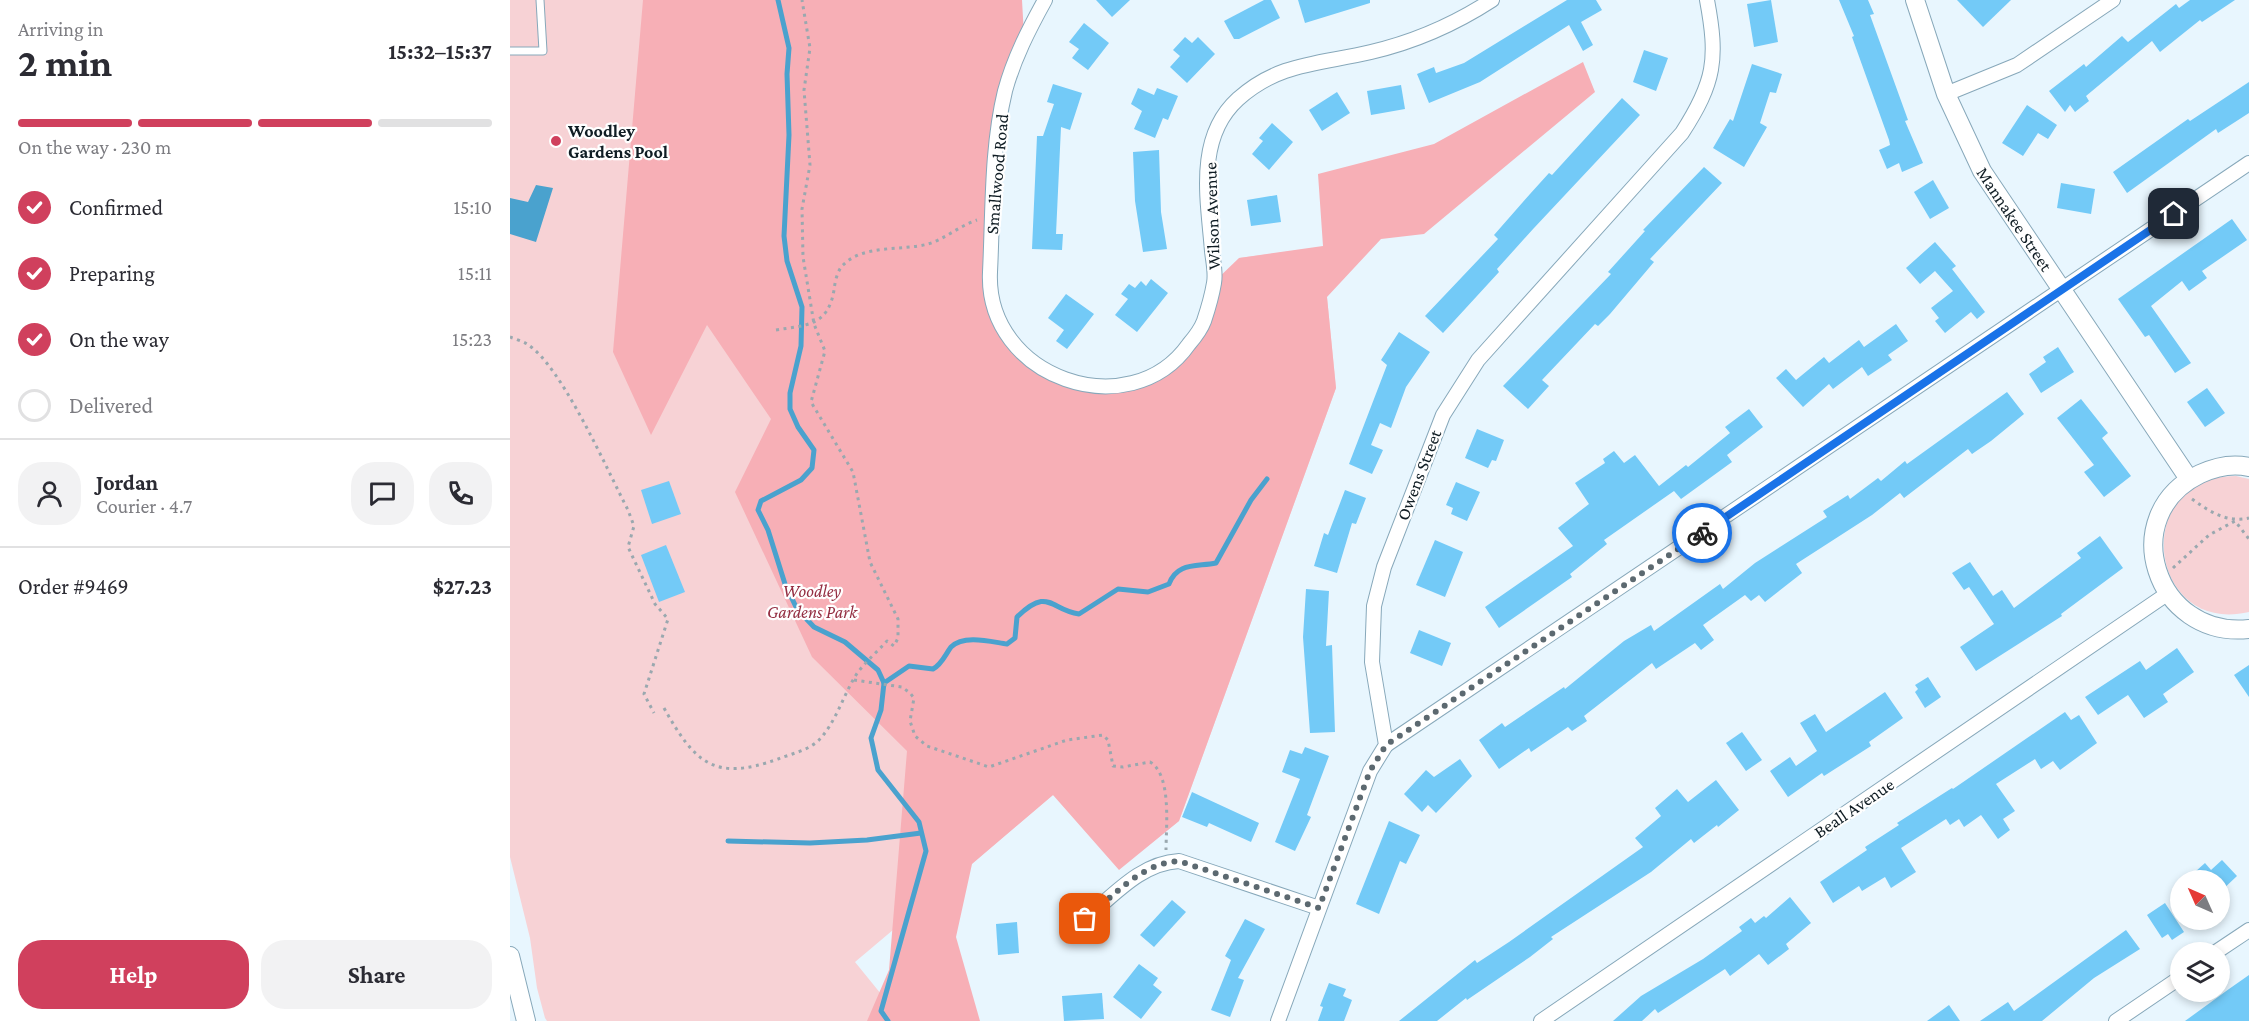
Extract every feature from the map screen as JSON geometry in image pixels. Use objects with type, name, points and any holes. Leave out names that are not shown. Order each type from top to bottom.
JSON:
[{"type":"street","name":"Smallwood Road","points":[[998,320],[989,290],[997,132],[1006,89],[1024,36],[1045,0]]},
{"type":"street","name":"Wilson Avenue","points":[[998,320],[1020,354],[1056,378],[1094,386],[1132,383],[1167,366],[1181,355],[1203,324],[1215,282],[1206,178],[1209,152],[1215,132],[1237,100],[1272,75],[1293,66],[1371,52],[1438,30],[1492,0]]},
{"type":"street","name":"Owens Street","points":[[1386,745],[1372,662],[1374,606],[1384,567],[1443,415],[1478,360],[1682,133],[1700,105],[1712,68],[1714,40],[1707,0]]},
{"type":"street","name":"Mannakee Street","points":[[1915,0],[1946,94],[1982,171],[2189,479]]},
{"type":"street","points":[[1946,94],[2017,65],[2113,0]]},
{"type":"street","points":[[1278,1021],[1370,771],[1386,745],[2249,163]]},
{"type":"street","points":[[2249,466],[2213,468],[2189,479],[2170,497],[2156,528],[2153,545],[2156,571],[2167,594],[2185,613],[2207,626],[2232,630],[2249,629]]},
{"type":"street","name":"Beall Avenue","points":[[1541,1021],[2167,594]]},
{"type":"street","points":[[1085,919],[1146,869],[1167,861],[1179,861],[1319,908]]},
{"type":"street","points":[[2230,943],[2249,930]]},
{"type":"street","points":[[510,956],[526,1021]]},
{"type":"street","points":[[2116,1021],[2170,984]]},
{"type":"lane","points":[[510,51],[543,51],[540,0]]},
{"type":"path","points":[[664,708],[694,753],[714,765],[733,771],[786,756],[806,749],[819,740],[857,674],[887,641],[894,646],[898,638],[898,619],[870,562],[853,472],[811,402],[825,351],[814,324],[803,257],[802,209],[810,165],[804,90],[810,48],[802,0]]},
{"type":"path","points":[[776,330],[814,324],[823,317],[832,301],[835,280],[843,265],[860,254],[925,244],[980,219],[993,221]]},
{"type":"path","points":[[510,337],[528,344],[548,364],[566,390],[628,510],[634,526],[628,547],[655,604],[668,620],[644,694],[654,713]]},
{"type":"path","points":[[2190,498],[2205,508],[2235,521],[2249,539]]},
{"type":"path","points":[[2170,570],[2209,535],[2235,521],[2249,518]]},
{"type":"path","points":[[854,680],[902,687],[914,698],[910,721],[915,736],[927,746],[989,767],[1067,740],[1103,735],[1108,740],[1113,766],[1123,767],[1150,762],[1156,766],[1166,789],[1167,861]]},
{"type":"green space","name":"Woodley Gardens Park","points":[[510,0],[1018,0],[1014,7],[984,335],[1127,412],[1241,278],[1239,258],[1322,247],[1336,388],[1179,821],[1144,849],[1053,795],[855,962],[903,1021],[547,1021],[545,1018],[537,988],[530,938],[510,857]]},
{"type":"green space","points":[[643,0],[1022,0],[1024,36],[1006,89],[989,290],[998,320],[1056,378],[1133,383],[1181,355],[1214,282],[1239,258],[1323,246],[1318,174],[1434,144],[1583,62],[1595,92],[1424,234],[1381,239],[1327,297],[1336,388],[1179,821],[1119,870],[1053,795],[972,864],[956,937],[980,1021],[867,1021],[889,970],[907,751],[812,657],[735,492],[771,419],[707,325],[651,435],[613,352]]},
{"type":"green space","points":[[2236,476],[2249,479],[2249,612],[2215,613],[2189,601],[2172,580],[2164,553],[2166,525],[2179,501],[2202,483]]},
{"type":"water","points":[[536,185],[553,188],[536,242],[510,234],[510,198],[528,202]]},
{"type":"building","points":[[1096,0],[1130,0],[1112,17]]},
{"type":"building","points":[[1264,0],[1271,0],[1280,18],[1239,39],[1234,39],[1224,21]]},
{"type":"building","points":[[1298,0],[1370,0],[1370,3],[1305,23]]},
{"type":"building","points":[[1567,0],[1596,0],[1602,10],[1581,22],[1593,45],[1583,51],[1569,25],[1480,82],[1429,103],[1417,74],[1434,67],[1436,73],[1464,63]]},
{"type":"building","points":[[1771,0],[1778,42],[1754,47],[1747,4]]},
{"type":"building","points":[[1839,0],[1868,0],[1874,14],[1870,15],[1908,120],[1905,121],[1923,163],[1902,172],[1899,163],[1887,169],[1879,150],[1890,145],[1889,140],[1852,37],[1854,36]]},
{"type":"building","points":[[1957,0],[2011,0],[1983,27]]},
{"type":"building","points":[[2190,0],[2235,0],[2202,22],[2200,20],[2160,52],[2152,41],[2086,96],[2089,101],[2075,112],[2070,105],[2065,112],[2049,91],[2084,64],[2086,67],[2122,36],[2128,42],[2176,4],[2179,8]]},
{"type":"building","points":[[1084,23],[1109,43],[1088,70],[1072,58],[1079,49],[1069,42]]},
{"type":"building","points":[[1185,37],[1192,43],[1198,37],[1215,54],[1187,83],[1170,67],[1180,56],[1173,50]]},
{"type":"building","points":[[1644,50],[1668,58],[1656,91],[1633,82]]},
{"type":"building","points":[[1752,64],[1782,74],[1776,93],[1770,92],[1760,123],[1767,127],[1744,167],[1713,148],[1730,119],[1733,121]]},
{"type":"building","points":[[2249,82],[2249,113],[2218,133],[2216,129],[2127,193],[2113,172],[2188,119],[2190,121]]},
{"type":"building","points":[[1053,84],[1082,93],[1070,130],[1061,127],[1056,234],[1063,234],[1062,250],[1032,249],[1037,136],[1043,136],[1054,104],[1047,102]]},
{"type":"building","points":[[1401,85],[1405,109],[1371,115],[1367,91]]},
{"type":"building","points":[[1138,88],[1154,95],[1157,88],[1178,96],[1168,120],[1163,118],[1155,138],[1134,129],[1142,111],[1131,104]]},
{"type":"building","points":[[1337,92],[1350,113],[1322,131],[1309,110]]},
{"type":"building","points":[[1622,98],[1640,115],[1534,228],[1497,269],[1499,272],[1443,333],[1425,316],[1498,239],[1494,235],[1530,194],[1549,173],[1552,175]]},
{"type":"building","points":[[2027,105],[2057,125],[2048,139],[2038,133],[2023,156],[2002,143]]},
{"type":"building","points":[[1272,123],[1293,142],[1269,170],[1252,154],[1263,141],[1259,138]]},
{"type":"building","points":[[1159,150],[1161,212],[1167,249],[1143,252],[1135,201],[1133,152]]},
{"type":"building","points":[[1704,167],[1722,183],[1650,259],[1654,262],[1610,314],[1598,326],[1595,324],[1542,380],[1549,386],[1528,409],[1503,386],[1611,274],[1608,272],[1645,231],[1643,230]]},
{"type":"building","points":[[1933,180],[1949,208],[1930,219],[1914,192]]},
{"type":"building","points":[[2061,183],[2095,189],[2091,214],[2057,208]]},
{"type":"building","points":[[1277,195],[1281,222],[1251,226],[1247,200]]},
{"type":"building","points":[[2232,219],[2247,240],[2202,271],[2207,278],[2189,291],[2182,281],[2151,306],[2191,363],[2175,373],[2149,335],[2145,337],[2118,299]]},
{"type":"building","points":[[1935,242],[1956,266],[1952,269],[1985,312],[1977,319],[1971,312],[1945,333],[1935,321],[1939,318],[1931,308],[1953,291],[1935,271],[1920,284],[1906,268]]},
{"type":"building","points":[[1151,279],[1168,293],[1137,332],[1115,315],[1128,299],[1121,294],[1129,284],[1135,288],[1141,281],[1146,286]]},
{"type":"building","points":[[1066,294],[1094,314],[1067,349],[1056,341],[1064,330],[1048,318]]},
{"type":"building","points":[[1896,324],[1908,341],[1888,355],[1892,360],[1868,376],[1862,367],[1833,389],[1829,384],[1803,407],[1776,378],[1786,369],[1796,380],[1824,357],[1829,363],[1859,340],[1864,347]]},
{"type":"building","points":[[1399,332],[1430,352],[1406,387],[1391,428],[1380,423],[1371,445],[1383,450],[1372,474],[1349,464],[1387,365],[1381,360]]},
{"type":"building","points":[[2058,347],[2074,372],[2041,393],[2029,374],[2046,362],[2043,357]]},
{"type":"building","points":[[2207,388],[2225,413],[2205,427],[2187,402]]},
{"type":"building","points":[[2007,392],[2024,414],[1991,441],[1972,454],[1968,449],[1904,498],[1900,493],[1872,515],[1796,564],[1802,573],[1765,602],[1759,595],[1751,601],[1745,595],[1703,625],[1714,640],[1701,650],[1695,643],[1656,669],[1652,663],[1584,716],[1587,721],[1572,731],[1568,727],[1531,752],[1529,748],[1499,769],[1479,740],[1502,723],[1505,727],[1564,687],[1565,689],[1624,641],[1651,625],[1654,631],[1720,584],[1723,589],[1755,563],[1827,517],[1823,511],[1848,495],[1850,499],[1878,478],[1881,481],[1905,461],[1907,464]]},
{"type":"building","points":[[2081,399],[2108,433],[2102,438],[2131,476],[2104,497],[2084,472],[2094,465],[2057,418]]},
{"type":"building","points":[[1749,409],[1763,427],[1727,455],[1732,462],[1681,499],[1674,491],[1604,540],[1607,544],[1570,574],[1572,577],[1499,628],[1485,607],[1573,546],[1558,528],[1589,504],[1575,483],[1605,463],[1603,459],[1614,451],[1624,463],[1635,455],[1659,486],[1686,465],[1688,467],[1730,433],[1725,427]]},
{"type":"building","points":[[1477,429],[1504,440],[1496,461],[1492,460],[1488,468],[1465,458]]},
{"type":"building","points":[[669,481],[681,514],[652,524],[641,490]]},
{"type":"building","points":[[1456,482],[1480,492],[1467,521],[1451,514],[1453,508],[1446,505]]},
{"type":"building","points":[[1345,490],[1366,498],[1356,524],[1352,523],[1337,573],[1314,566],[1324,533],[1328,535]]},
{"type":"building","points":[[2100,536],[2123,568],[2061,614],[2062,616],[1976,671],[1960,647],[1994,624],[1969,587],[1964,590],[1952,573],[1970,562],[1993,596],[2002,590],[2014,608],[2081,558],[2077,553]]},
{"type":"building","points":[[1435,540],[1463,552],[1445,597],[1416,585]]},
{"type":"building","points":[[666,545],[685,592],[659,602],[641,555]]},
{"type":"building","points":[[1306,589],[1329,591],[1326,646],[1332,645],[1335,732],[1310,733],[1303,637]]},
{"type":"building","points":[[1419,630],[1451,643],[1442,666],[1410,653]]},
{"type":"building","points":[[2177,648],[2194,672],[2163,694],[2168,702],[2144,718],[2128,695],[2098,715],[2085,697],[2140,661],[2146,670]]},
{"type":"building","points":[[2249,665],[2249,697],[2234,675]]},
{"type":"building","points":[[1928,677],[1941,697],[1925,708],[1915,692],[1918,689],[1915,685]]},
{"type":"building","points":[[1885,692],[1903,718],[1869,742],[1871,746],[1824,776],[1822,773],[1788,797],[1770,771],[1790,757],[1796,766],[1817,751],[1800,723],[1815,714],[1826,732]]},
{"type":"building","points":[[2065,712],[2071,720],[2079,715],[2097,743],[2060,770],[2053,761],[2041,769],[2035,759],[1996,784],[2015,811],[2003,819],[2010,830],[1998,839],[1981,815],[1964,827],[1959,819],[1950,825],[1946,819],[1901,848],[1916,872],[1891,888],[1885,877],[1862,891],[1859,886],[1833,903],[1820,882],[1867,850],[1865,847],[1899,825],[1897,823],[1953,789]]},
{"type":"building","points":[[1742,732],[1762,760],[1746,771],[1726,743]]},
{"type":"building","points":[[1305,747],[1329,756],[1307,815],[1311,817],[1295,851],[1275,842],[1300,779],[1282,772],[1290,750],[1302,754]]},
{"type":"building","points":[[1460,759],[1472,776],[1436,813],[1428,805],[1422,812],[1404,794],[1426,770],[1434,777]]},
{"type":"building","points":[[1716,780],[1739,810],[1718,827],[1717,825],[1694,843],[1691,839],[1651,872],[1551,937],[1553,939],[1530,957],[1467,1000],[1466,998],[1437,1021],[1399,1021],[1475,960],[1477,963],[1509,942],[1643,847],[1635,838],[1661,816],[1655,808],[1677,789],[1688,802]]},
{"type":"building","points":[[1192,792],[1259,823],[1251,842],[1209,823],[1207,827],[1182,817]]},
{"type":"building","points":[[1389,821],[1420,835],[1406,864],[1400,861],[1379,914],[1356,904]]},
{"type":"building","points":[[2222,860],[2237,876],[2230,883],[2230,870],[2211,870]]},
{"type":"building","points":[[2205,863],[2211,870],[2197,870]]},
{"type":"building","points":[[1790,897],[1811,923],[1786,944],[1789,949],[1768,965],[1759,954],[1730,976],[1725,969],[1658,1013],[1655,1009],[1642,1021],[1613,1021],[1641,996],[1703,959],[1742,931],[1739,927],[1751,918],[1755,923],[1764,916],[1766,918]]},
{"type":"building","points":[[1172,900],[1186,912],[1154,947],[1140,935]]},
{"type":"building","points":[[2165,903],[2170,911],[2170,930],[2184,932],[2172,940],[2168,934],[2162,938],[2147,915]]},
{"type":"building","points":[[1245,919],[1265,929],[1238,978],[1244,980],[1230,1017],[1211,1010],[1231,960],[1225,956]]},
{"type":"building","points":[[1017,922],[1019,953],[998,955],[996,924]]},
{"type":"building","points":[[2126,930],[2140,949],[2094,978],[2042,1021],[1980,1021],[2008,1002],[2014,1011]]},
{"type":"building","points":[[1139,964],[1158,978],[1153,985],[1162,992],[1141,1019],[1113,997]]},
{"type":"building","points":[[2249,975],[2249,1021],[2185,1021],[2211,1002],[2230,1002],[2230,988]]},
{"type":"building","points":[[1329,983],[1346,989],[1343,996],[1352,1000],[1344,1021],[1318,1021],[1323,1007],[1320,1006]]},
{"type":"building","points":[[1102,993],[1104,1019],[1064,1021],[1062,996]]},
{"type":"building","points":[[1949,1005],[1960,1021],[1927,1021]]},
{"type":"waterway","points":[[778,0],[789,48],[787,74],[789,135],[784,236],[787,261],[802,307],[801,346],[790,393],[790,409],[798,427],[814,450],[812,468],[801,480],[761,501],[758,510],[768,530],[785,584],[797,609],[814,627],[845,642],[878,670],[884,683],[881,710],[871,738],[878,770],[919,822],[926,851],[881,1011],[888,1021]]},
{"type":"waterway","points":[[884,683],[909,666],[933,669],[951,647],[963,641],[978,640],[1007,644],[1015,638],[1017,617],[1036,603],[1049,602],[1069,612],[1079,614],[1118,589],[1148,592],[1169,584],[1177,572],[1182,569],[1216,563],[1251,500],[1267,479]]},
{"type":"waterway","points":[[728,841],[810,843],[867,840],[921,833]]},
{"type":"way so far","points":[[1085,919],[1146,869],[1162,862],[1179,861],[1319,908],[1370,771],[1386,745],[1702,533]]},
{"type":"place","name":"Woodley Gardens Pool","points":[[556,141]]},
{"type":"route","points":[[1702,533],[2174,214]]}]
